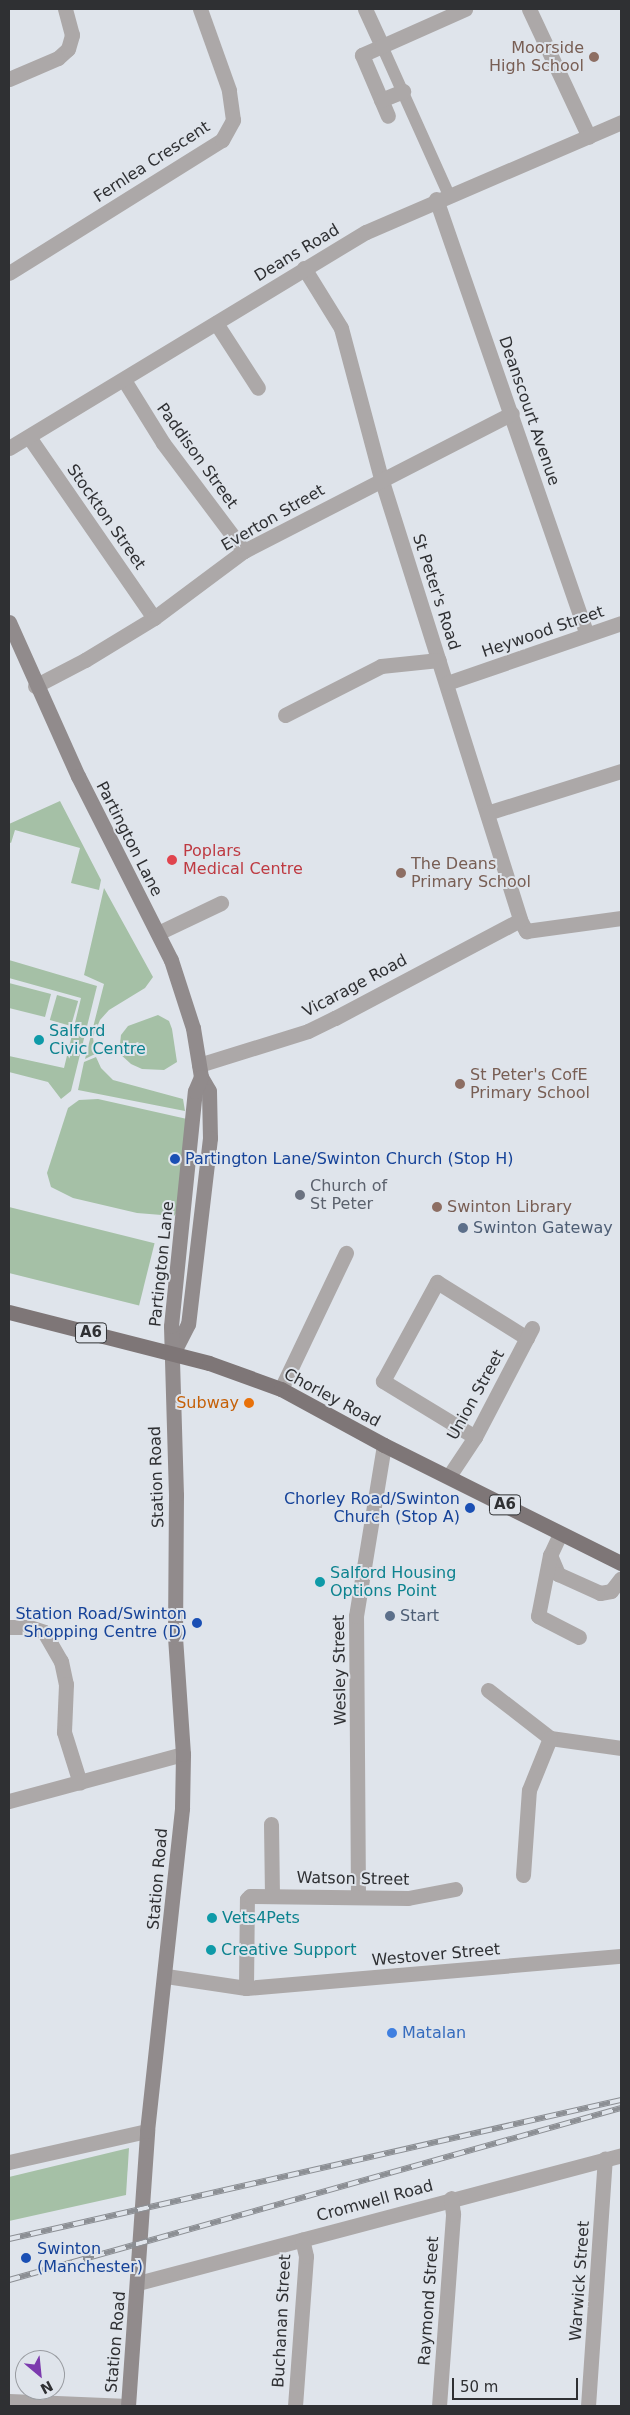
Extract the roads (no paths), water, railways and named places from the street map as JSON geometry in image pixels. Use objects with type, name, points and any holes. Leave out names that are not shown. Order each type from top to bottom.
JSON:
[{"type":"main road","name":"Partington Lane","points":[[9,622],[35,686],[158,933],[188,1008],[200,1071],[208,1091],[211,1106],[210,1138],[188,1324],[173,1353]]},
{"type":"main road","name":"Chorley Road","points":[[9,1312],[173,1353],[281,1389],[384,1445],[621,1563]]},
{"type":"main road","name":"Station Road","points":[[128,2406],[147,2138],[166,1976],[182,1808],[183,1754],[175,1637],[173,1353]]},
{"type":"street","points":[[9,79],[58,58],[68,49],[72,35],[65,9]]},
{"type":"street","name":"Fernlea Crescent","points":[[9,273],[222,140],[233,120],[228,90],[200,9]]},
{"type":"street","points":[[365,9],[403,91],[443,197]]},
{"type":"street","points":[[388,116],[362,55],[464,9]]},
{"type":"street","points":[[529,9],[589,137]]},
{"type":"street","points":[[381,100],[403,91]]},
{"type":"street","name":"Deans Road","points":[[9,448],[366,232],[443,197],[621,122]]},
{"type":"street","name":"Deanscourt Avenue","points":[[443,197],[512,413],[587,634]]},
{"type":"street","name":"St Peter's Road","points":[[304,268],[341,328],[381,478],[523,925]]},
{"type":"street","points":[[216,323],[258,388]]},
{"type":"street","name":"Paddison Street","points":[[124,380],[163,443],[244,551]]},
{"type":"street","name":"Everton Street","points":[[35,686],[85,660],[154,618],[244,551],[381,478],[512,413]]},
{"type":"street","name":"Stockton Street","points":[[29,437],[154,618]]},
{"type":"street","name":"Heywood Street","points":[[447,683],[621,624]]},
{"type":"street","points":[[285,715],[380,666],[439,660]]},
{"type":"street","points":[[487,813],[621,771]]},
{"type":"street","points":[[158,933],[221,903]]},
{"type":"street","points":[[523,925],[621,918]]},
{"type":"street","name":"Vicarage Road","points":[[200,1071],[335,1018],[523,925]]},
{"type":"street","points":[[281,1389],[346,1253]]},
{"type":"street","name":"Union Street","points":[[449,1476],[475,1436],[530,1333],[437,1282],[383,1381],[475,1436]]},
{"type":"street","name":"Wesley Street","points":[[358,1897],[356,1616],[384,1445]]},
{"type":"street","points":[[560,1534],[550,1555],[538,1616],[578,1638]]},
{"type":"street","points":[[550,1555],[558,1574],[600,1593],[611,1591],[621,1578]]},
{"type":"street","points":[[9,1627],[29,1627],[44,1632],[61,1662],[66,1684],[64,1732],[80,1784]]},
{"type":"street","points":[[488,1690],[550,1738],[621,1748]]},
{"type":"street","points":[[523,1875],[529,1790],[550,1738]]},
{"type":"street","points":[[9,1800],[80,1784],[183,1754]]},
{"type":"street","points":[[271,1824],[272,1896]]},
{"type":"street","name":"Watson Street","points":[[246,1988],[247,1899],[250,1896],[423,1897],[455,1889]]},
{"type":"street","name":"Westover Street","points":[[166,1976],[246,1988],[621,1956]]},
{"type":"street","points":[[9,2162],[147,2138]]},
{"type":"street","name":"Cromwell Road","points":[[138,2283],[451,2198],[621,2155]]},
{"type":"street","name":"Warwick Street","points":[[588,2406],[605,2159]]},
{"type":"street","name":"Raymond Street","points":[[439,2406],[453,2214],[451,2198]]},
{"type":"street","name":"Buchanan Street","points":[[295,2406],[306,2256],[302,2239]]},
{"type":"street","points":[[9,2400],[128,2406]]},
{"type":"railway","points":[[9,2239],[621,2100]]},
{"type":"railway","points":[[9,2280],[621,2108]]},
{"type":"place","name":"Moorside High School","points":[[594,57]]},
{"type":"place","name":"Poplars Medical Centre","points":[[172,860]]},
{"type":"place","name":"The Deans Primary School","points":[[401,873]]},
{"type":"place","name":"Salford Civic Centre","points":[[39,1040]]},
{"type":"place","name":"St Peter's CofE Primary School","points":[[460,1084]]},
{"type":"place","name":"Partington Lane/Swinton Church (Stop H)","points":[[175,1159]]},
{"type":"place","name":"Church of St Peter","points":[[300,1195]]},
{"type":"place","name":"Swinton Library","points":[[437,1207]]},
{"type":"place","name":"Swinton Gateway","points":[[463,1228]]},
{"type":"place","name":"Subway","points":[[249,1403]]},
{"type":"place","name":"Chorley Road/Swinton Church (Stop A)","points":[[470,1508]]},
{"type":"place","name":"Salford Housing Options Point","points":[[320,1582]]},
{"type":"place","name":"Start","points":[[390,1616]]},
{"type":"place","name":"Station Road/Swinton Shopping Centre (D)","points":[[197,1623]]},
{"type":"place","name":"Vets4Pets","points":[[212,1918]]},
{"type":"place","name":"Creative Support","points":[[211,1950]]},
{"type":"place","name":"Matalan","points":[[392,2033]]},
{"type":"place","name":"Swinton (Manchester)","points":[[26,2258]]}]
